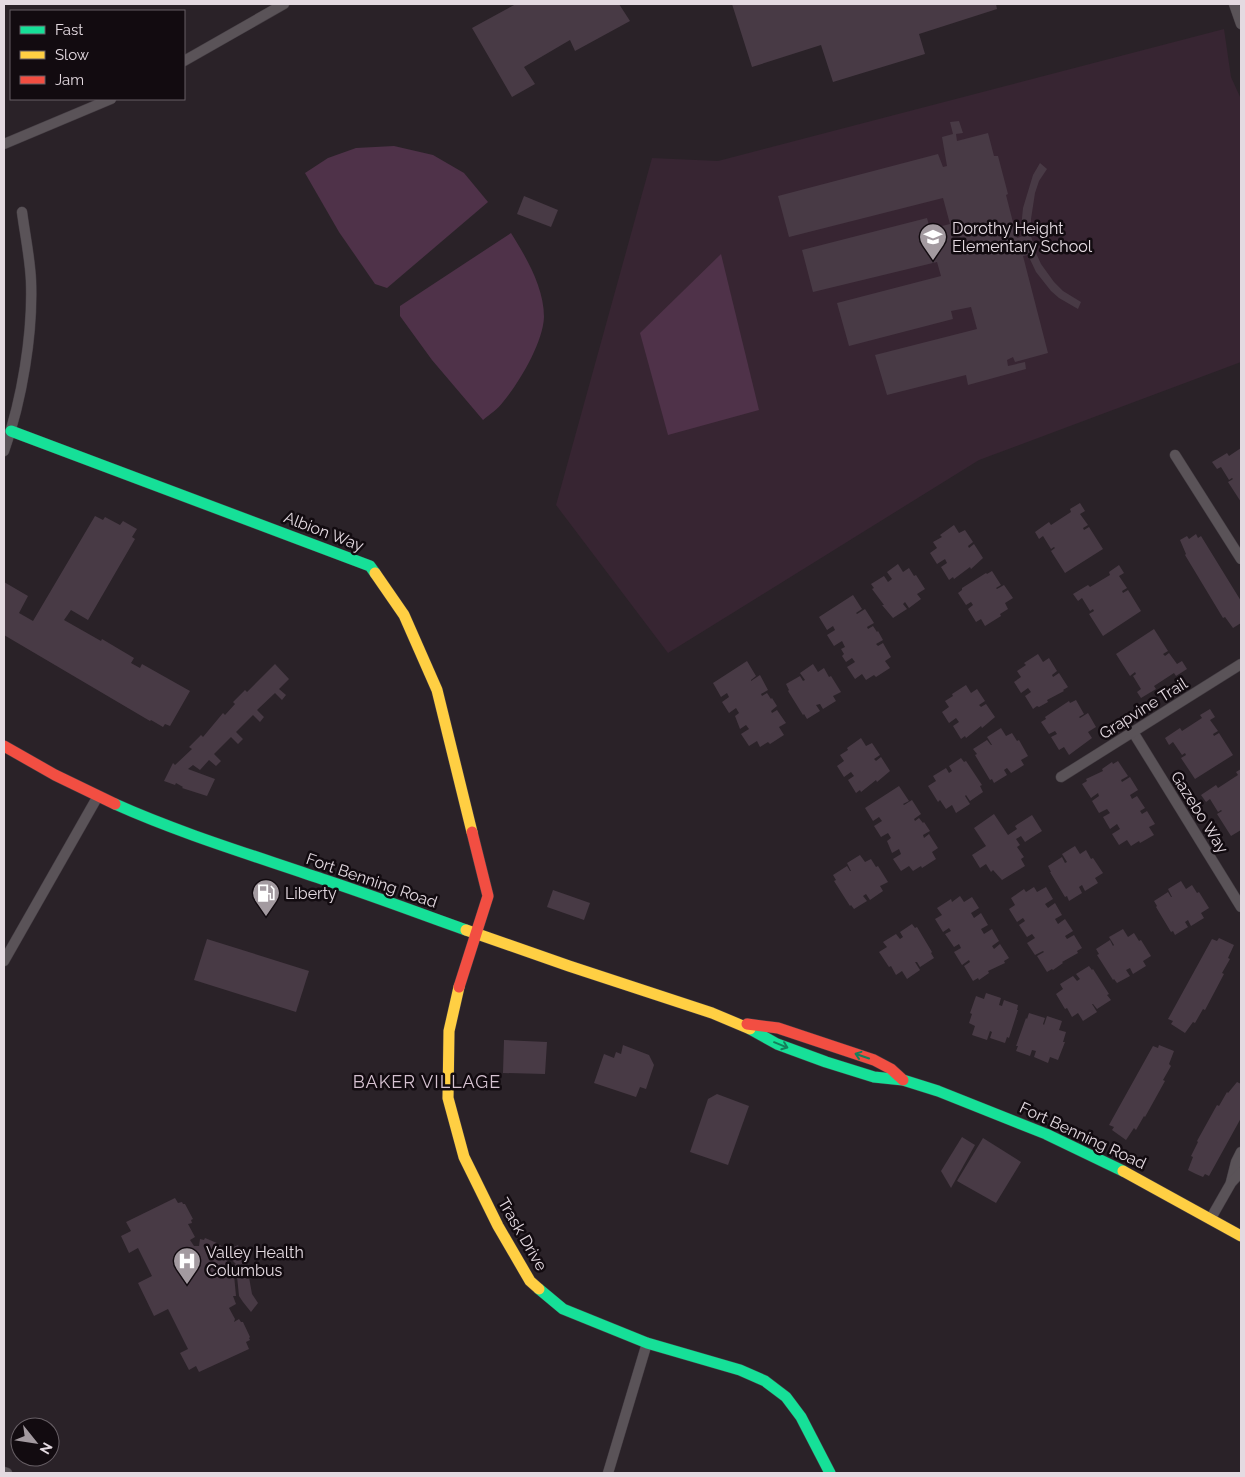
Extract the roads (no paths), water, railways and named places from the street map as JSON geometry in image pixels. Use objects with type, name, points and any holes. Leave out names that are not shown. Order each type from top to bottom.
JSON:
[{"type":"street","points":[[185,60],[284,4]]},
{"type":"street","points":[[1234,4],[1241,24]]},
{"type":"street","points":[[4,144],[109,100]]},
{"type":"street","points":[[4,451],[11,431],[28,349],[31,280],[22,212]]},
{"type":"street","name":"Albion Way","points":[[11,431],[370,566],[404,615],[437,690],[488,896],[477,933]]},
{"type":"street","points":[[1175,455],[1241,559]]},
{"type":"street","name":"Grapvine Trail","points":[[1061,777],[1241,664]]},
{"type":"street","name":"Gazebo Way","points":[[1133,732],[1241,907]]},
{"type":"street","name":"Fort Benning Road","points":[[4,746],[55,775],[98,796],[153,821],[226,848],[322,879],[738,1023],[777,1044],[818,1059],[874,1077],[903,1080],[938,1091],[1046,1134],[1108,1163],[1241,1236]]},
{"type":"street","points":[[4,961],[98,796]]},
{"type":"street","name":"Trask Drive","points":[[477,933],[460,984],[449,1031],[448,1098],[464,1157],[498,1226],[530,1281],[563,1309],[647,1342],[740,1370],[765,1382],[786,1397],[801,1417],[830,1473]]},
{"type":"street","name":"Fort Benning Road","points":[[738,1023],[778,1028],[874,1060],[891,1069],[903,1080]]},
{"type":"street","points":[[1231,1183],[1236,1162],[1241,1152]]},
{"type":"street","points":[[1211,1218],[1231,1183],[1241,1172]]},
{"type":"street","points":[[608,1473],[647,1342]]},
{"type":"place","name":"Dorothy Height Elementary School","points":[[933,261]]},
{"type":"place","name":"Liberty","points":[[266,917]]},
{"type":"place","name":"Valley Health Columbus","points":[[187,1285]]},
{"type":"district","name":"BAKER VILLAGE","points":[[427,1082]]}]
